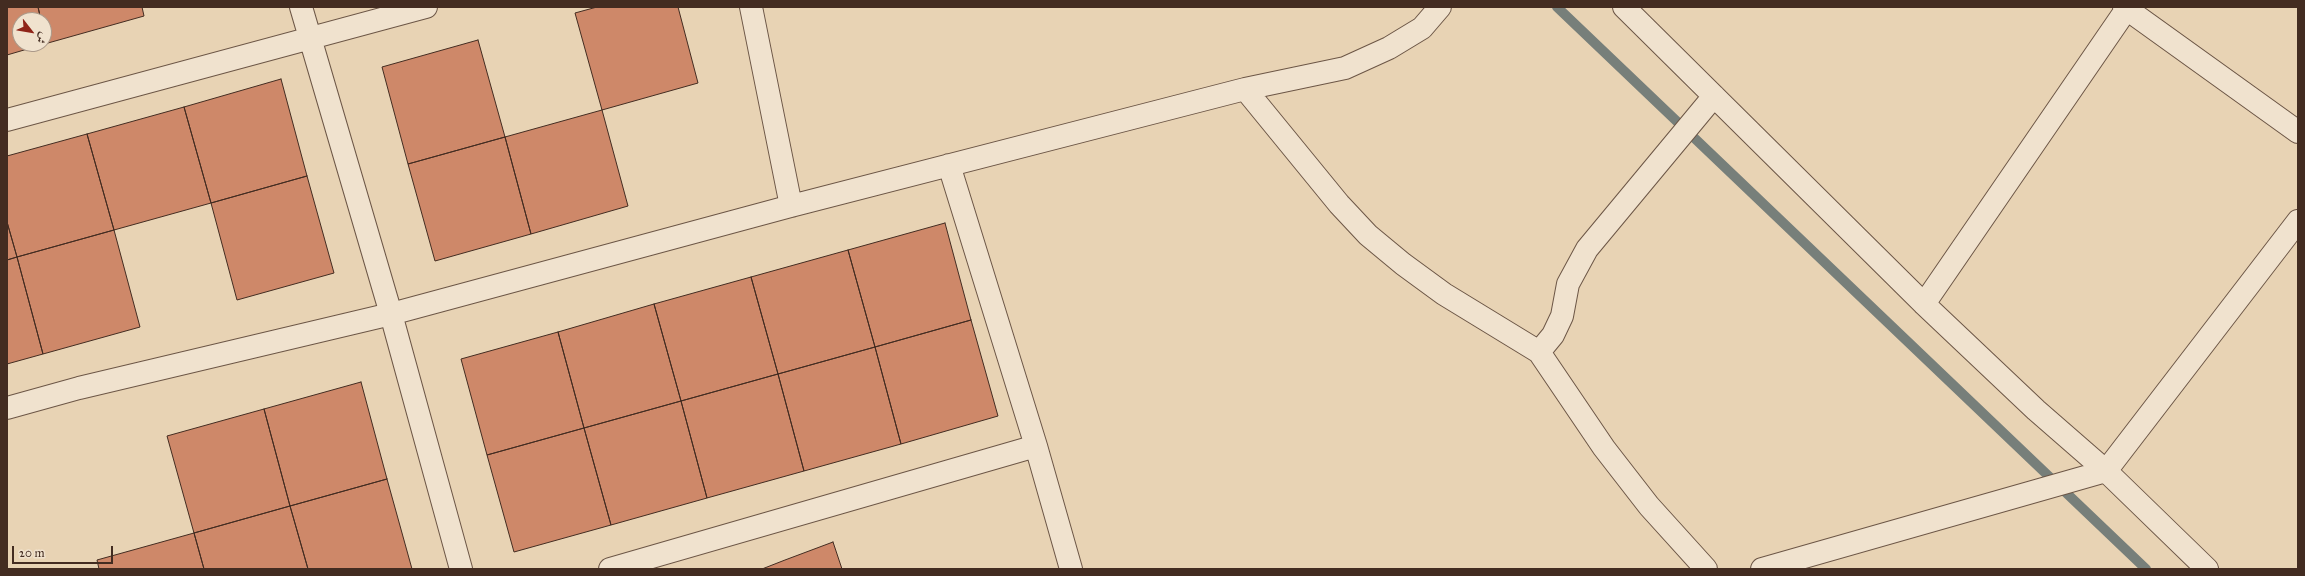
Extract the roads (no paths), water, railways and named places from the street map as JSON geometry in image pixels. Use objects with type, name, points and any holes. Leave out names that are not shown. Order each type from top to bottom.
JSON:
[{"type":"street","points":[[301,7],[309,40],[391,314],[461,569]]},
{"type":"street","points":[[7,120],[309,40],[426,7]]},
{"type":"street","points":[[751,7],[791,206]]},
{"type":"street","points":[[7,408],[79,388],[391,314],[949,164],[1244,89],[1345,68],[1389,48],[1422,28],[1440,7]]},
{"type":"street","points":[[1624,7],[1924,304],[2036,410],[2106,471],[2207,569]]},
{"type":"street","points":[[1924,304],[2126,8],[2298,132]]},
{"type":"street","points":[[1244,89],[1339,204],[1368,235],[1403,264],[1444,294],[1539,352],[1604,448],[1649,506],[1706,569]]},
{"type":"street","points":[[1539,352],[1553,336],[1562,316],[1568,284],[1587,249],[1714,96]]},
{"type":"street","points":[[949,164],[1036,446],[1071,569]]},
{"type":"street","points":[[1762,569],[2106,471],[2298,221]]},
{"type":"street","points":[[610,569],[1036,446]]},
{"type":"waterway","points":[[1557,7],[2146,569]]}]
